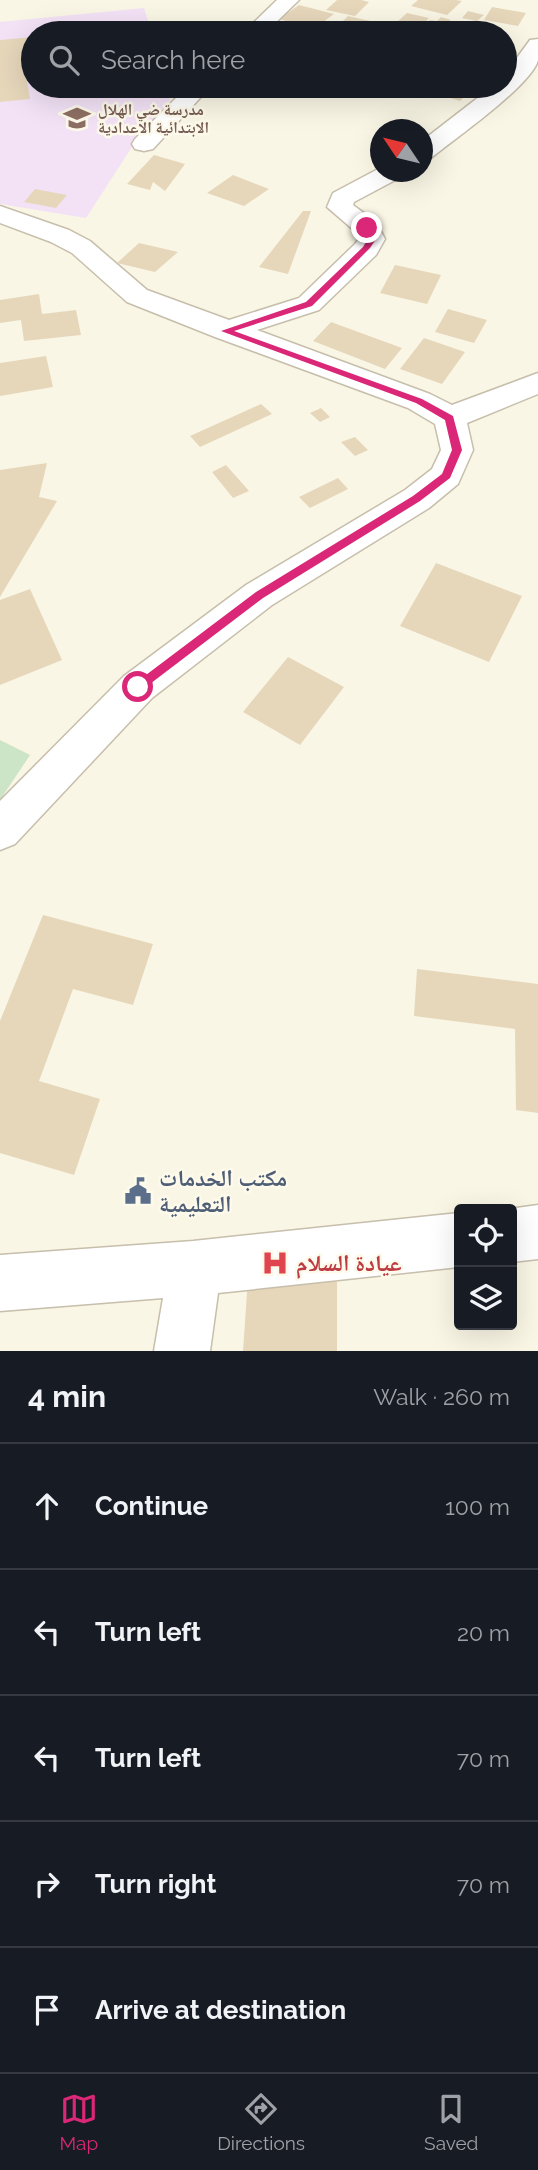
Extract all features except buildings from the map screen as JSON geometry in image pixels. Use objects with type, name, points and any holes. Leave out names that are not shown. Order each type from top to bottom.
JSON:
[{"type":"street","points":[[267,21],[289,0]]},
{"type":"street","points":[[517,73],[538,45]]},
{"type":"street","points":[[144,144],[188,98]]},
{"type":"street","points":[[433,144],[490,98]]},
{"type":"street","points":[[225,331],[309,304],[366,248],[372,239],[367,228],[340,207],[342,198],[373,182]]},
{"type":"street","points":[[0,214],[61,236],[81,247],[137,296],[419,401],[450,418],[457,450],[446,476],[417,499],[259,595],[138,687],[0,830]]},
{"type":"street","points":[[450,418],[538,383]]},
{"type":"street","points":[[517,1234],[538,1232]]},
{"type":"street","points":[[0,1283],[193,1268],[454,1241]]},
{"type":"street","points":[[182,1351],[188,1322],[193,1268]]},
{"type":"shaded area","name":"مدرسة ضي الهلال الابتدائية الاعدادية","points":[[144,8],[148,21],[21,21],[21,98],[169,98],[139,136],[86,218],[0,204],[0,22]]},
{"type":"green space","points":[[0,740],[30,755],[0,800]]},
{"type":"place","name":"مدرسة ضي الهلال الابتدائية الاعدادية","points":[[77,118]]},
{"type":"place","name":"مكتب الخدمات التعليمية","points":[[138,1191]]},
{"type":"place","name":"عيادة السلام","points":[[275,1263]]},
{"type":"route","points":[[138,687],[259,595],[417,499],[446,476],[457,450],[450,418],[419,401],[225,331],[309,304],[366,248],[372,239],[367,228]]}]
